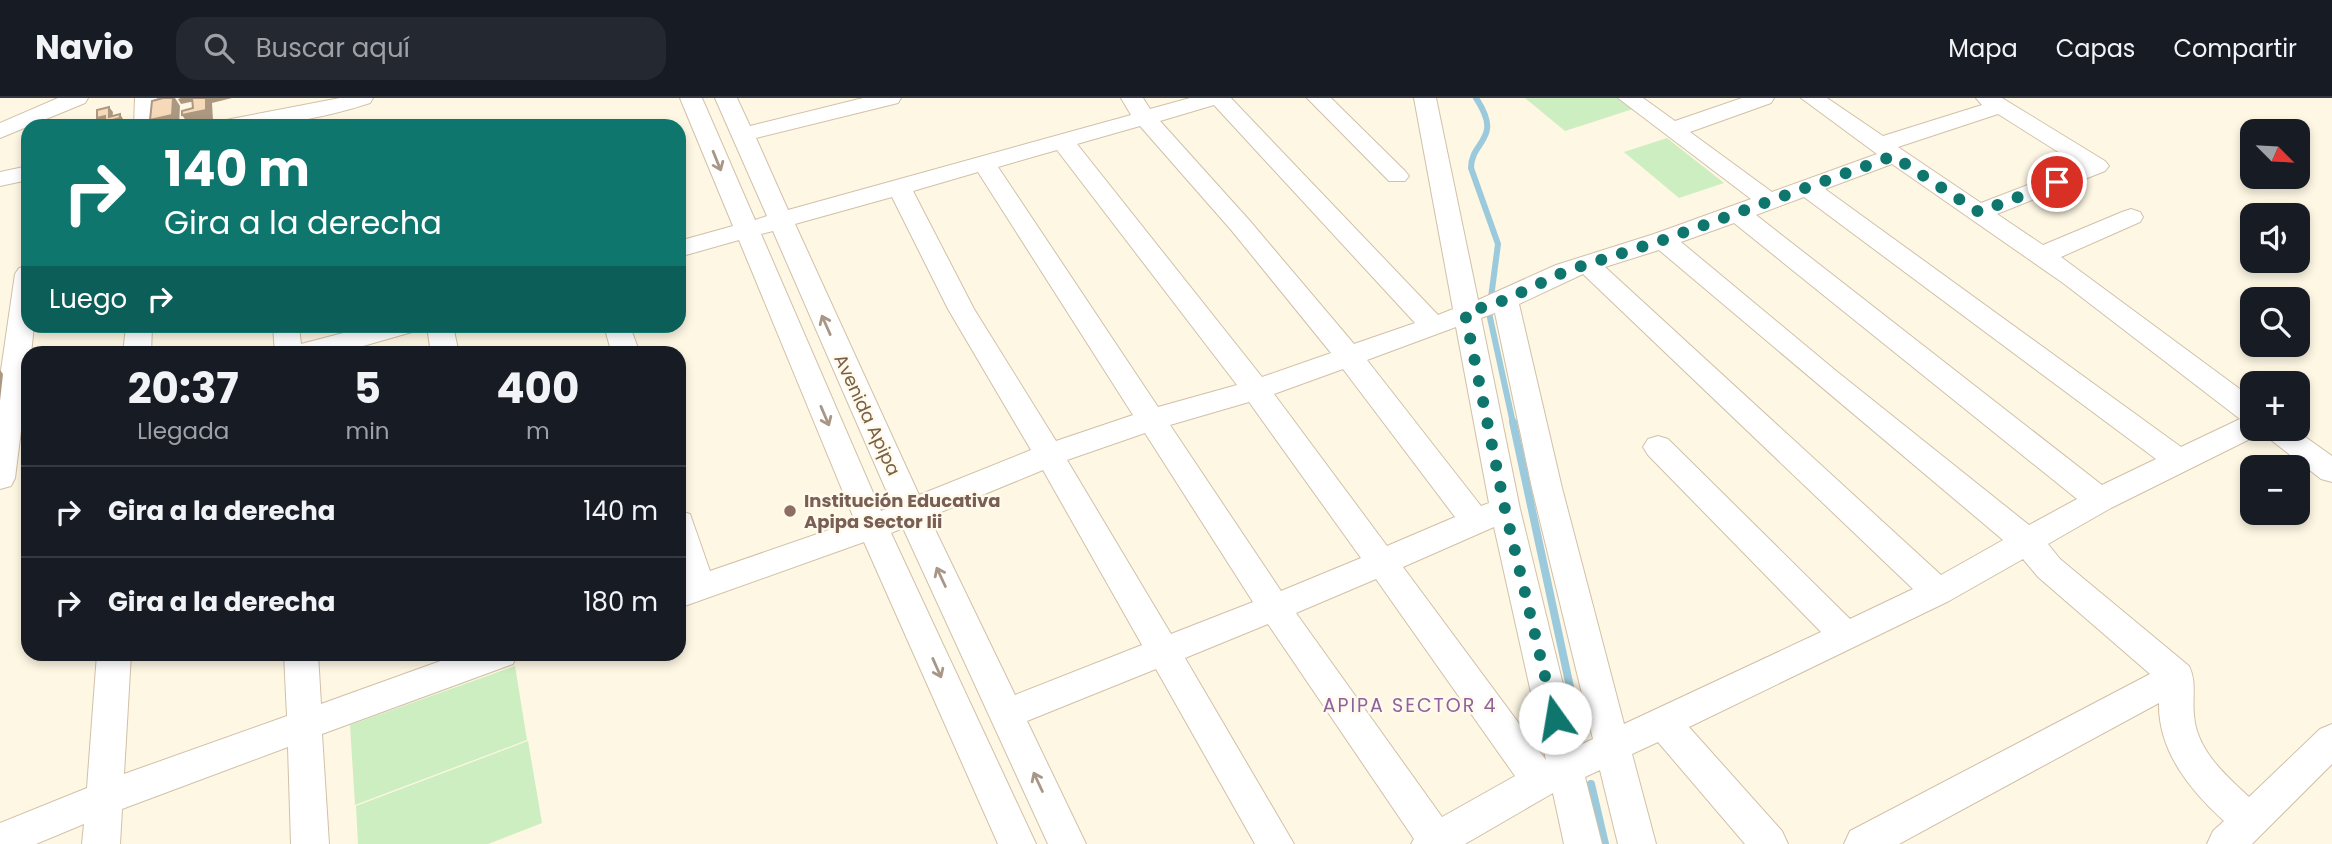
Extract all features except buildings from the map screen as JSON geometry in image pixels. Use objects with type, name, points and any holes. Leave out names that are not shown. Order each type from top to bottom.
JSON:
[{"type":"street","points":[[28,119],[77,98]]},
{"type":"street","points":[[145,119],[146,98]]},
{"type":"street","points":[[270,114],[331,107],[362,98]]},
{"type":"street","name":"Avenida Apipa","points":[[691,98],[873,527],[1017,844]]},
{"type":"street","name":"Avenida Apipa","points":[[726,98],[911,511],[1068,844]]},
{"type":"street","points":[[742,135],[890,98]]},
{"type":"street","points":[[686,246],[1062,141],[1138,107],[1217,98],[1433,326]]},
{"type":"street","points":[[1318,98],[1397,176]]},
{"type":"street","points":[[1425,98],[1554,775],[1583,844]]},
{"type":"street","points":[[1629,98],[1770,202]]},
{"type":"street","points":[[1672,130],[1763,98]]},
{"type":"street","points":[[1812,98],[2041,256],[2240,404]]},
{"type":"street","points":[[686,571],[689,591],[873,527],[1049,456],[1150,420],[1256,390],[1505,300],[1566,271],[1663,240],[1808,188],[1994,102],[2097,166],[1979,212]]},
{"type":"street","points":[[1138,107],[1339,344],[1346,357],[1475,521]]},
{"type":"street","points":[[0,131],[21,122]]},
{"type":"street","points":[[1062,141],[1256,390],[1381,561],[1554,775]]},
{"type":"street","points":[[984,164],[1150,420],[1434,843],[1554,775],[1938,592],[2029,543],[2100,500],[2240,431]]},
{"type":"street","points":[[0,179],[21,174]]},
{"type":"street","points":[[899,187],[961,309],[1275,844]]},
{"type":"street","points":[[1808,188],[2179,461]]},
{"type":"street","points":[[1738,213],[2100,500]]},
{"type":"street","points":[[2041,256],[2131,217]]},
{"type":"street","points":[[1663,240],[1825,377],[2029,543],[2049,568],[2177,676],[2179,730],[2193,761],[2209,782],[2238,833],[2332,740]]},
{"type":"street","points":[[1588,265],[1938,592]]},
{"type":"street","points":[[1505,300],[1547,488],[1637,844]]},
{"type":"street","points":[[0,478],[11,434],[22,333]]},
{"type":"street","points":[[328,346],[377,333]]},
{"type":"street","points":[[2291,441],[2332,471]]},
{"type":"street","points":[[1658,447],[1845,635]]},
{"type":"street","points":[[1006,714],[1329,586],[1505,509]]},
{"type":"street","points":[[101,844],[113,661]]},
{"type":"street","points":[[301,661],[310,844]]},
{"type":"street","points":[[0,841],[102,799],[481,661]]},
{"type":"street","points":[[1863,844],[2177,676]]},
{"type":"street","points":[[1662,722],[1769,844]]},
{"type":"green space","points":[[1525,98],[1623,98],[1636,108],[1565,131]]},
{"type":"green space","points":[[1667,138],[1724,183],[1679,198],[1624,152]]},
{"type":"green space","points":[[515,666],[527,740],[355,805],[350,725]]},
{"type":"green space","points":[[528,741],[542,823],[488,844],[358,844],[356,806]]},
{"type":"waterway","points":[[1476,98],[1484,112],[1487,131],[1472,159],[1471,168],[1498,244],[1489,313],[1513,423]]},
{"type":"waterway","points":[[1513,422],[1581,738]]},
{"type":"waterway","points":[[1591,784],[1605,844]]},
{"type":"place","name":"Institución Educativa Apipa Sector Iii","points":[[790,511]]},
{"type":"district","name":"APIPA SECTOR 4","points":[[1410,705]]},
{"type":"route","points":[[1555,718],[1505,509],[1465,313],[1505,300],[1566,271],[1663,240],[1893,156],[1979,212],[2057,182]]}]
